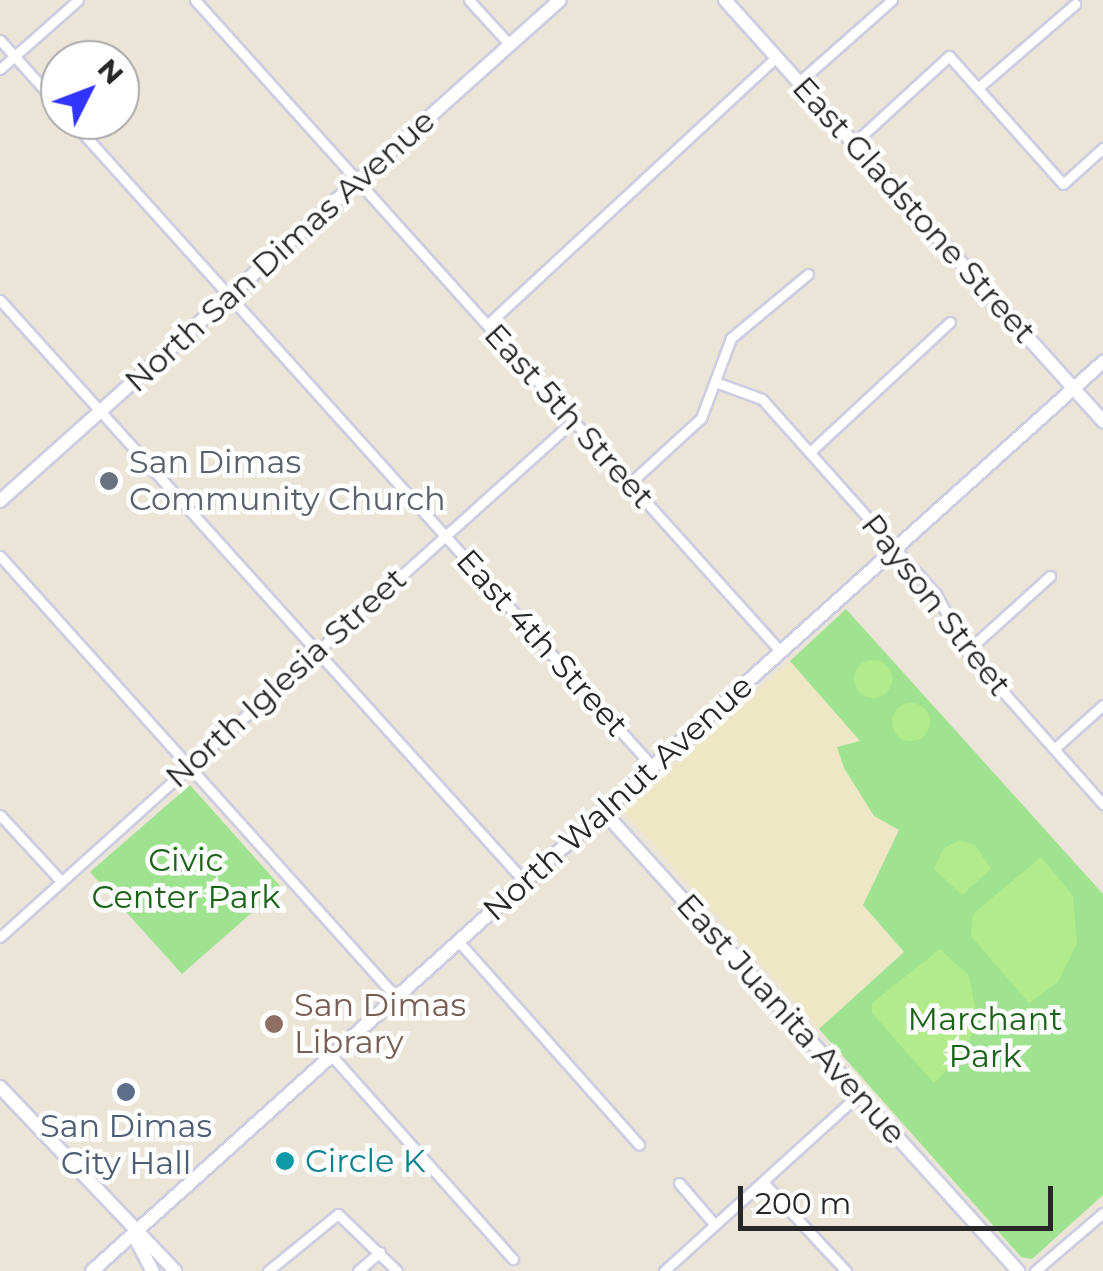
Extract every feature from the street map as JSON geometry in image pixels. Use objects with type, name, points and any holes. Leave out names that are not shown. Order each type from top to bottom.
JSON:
[{"type":"main road","name":"North San Dimas Avenue","points":[[0,501],[560,0]]},
{"type":"main road","name":"East Gladstone Street","points":[[725,0],[1103,420]]},
{"type":"main road","name":"North Walnut Avenue","points":[[92,1271],[1103,362]]},
{"type":"main road","name":"East Juanita Avenue","points":[[603,812],[1018,1271]]},
{"type":"main road","points":[[0,1087],[132,1234],[175,1271]]},
{"type":"main road","points":[[132,1234],[153,1271]]},
{"type":"street","points":[[0,69],[78,0]]},
{"type":"street","name":"East 5th Street","points":[[196,0],[781,652]]},
{"type":"street","points":[[469,0],[510,45]]},
{"type":"street","points":[[799,82],[892,0]]},
{"type":"street","points":[[979,87],[1074,4]]},
{"type":"street","points":[[0,40],[40,85]]},
{"type":"street","points":[[488,324],[776,56]]},
{"type":"street","points":[[854,143],[950,56],[1063,184],[1103,148]]},
{"type":"street","name":"East 4th Street","points":[[90,140],[653,767]]},
{"type":"street","points":[[629,484],[700,418],[731,338],[808,274]]},
{"type":"street","points":[[0,300],[525,882]]},
{"type":"street","points":[[810,452],[950,322]]},
{"type":"street","name":"Payson Street","points":[[715,382],[762,399],[936,594],[967,651],[1103,804]]},
{"type":"street","name":"North Iglesia Street","points":[[0,937],[573,421]]},
{"type":"street","points":[[0,556],[397,998]]},
{"type":"street","points":[[967,651],[1050,576]]},
{"type":"street","points":[[1054,749],[1103,705]]},
{"type":"street","points":[[0,815],[61,882]]},
{"type":"street","points":[[458,942],[639,1145]]},
{"type":"street","points":[[332,1056],[513,1259]]},
{"type":"street","points":[[670,1269],[859,1094]]},
{"type":"street","points":[[763,1182],[846,1271]]},
{"type":"street","points":[[679,1183],[714,1225]]},
{"type":"street","points":[[1034,1271],[1103,1213]]},
{"type":"street","points":[[268,1271],[338,1214],[397,1271]]},
{"type":"street","points":[[358,1271],[380,1252]]},
{"type":"shaded area","points":[[790,661],[861,741],[874,816],[899,830],[863,905],[904,952],[819,1029],[623,811]]},
{"type":"green space","name":"Marchant Park","points":[[846,609],[1103,894],[1103,1195],[1032,1259],[1021,1257],[819,1029],[904,952],[863,905],[899,830],[874,816],[844,768],[837,747],[860,741],[790,661]]},
{"type":"green space","points":[[873,660],[887,665],[892,679],[887,693],[873,698],[859,693],[854,679],[859,665]]},
{"type":"green space","points":[[911,703],[924,709],[930,722],[924,735],[911,741],[898,735],[892,722],[898,709]]},
{"type":"green space","name":"Civic Center Park","points":[[190,785],[281,887],[182,974],[90,872]]},
{"type":"green space","points":[[959,840],[975,845],[991,869],[962,895],[934,869],[943,849]]},
{"type":"green space","points":[[1041,857],[1073,896],[1077,943],[1058,982],[1029,1003],[971,936],[973,914]]},
{"type":"green space","points":[[940,949],[969,976],[977,1019],[967,1048],[934,1083],[872,1013],[872,1003]]},
{"type":"place","name":"San Dimas Community Church","points":[[109,481]]},
{"type":"place","name":"San Dimas Library","points":[[274,1024]]},
{"type":"place","name":"San Dimas City Hall","points":[[126,1092]]},
{"type":"place","name":"Circle K","points":[[285,1161]]}]
